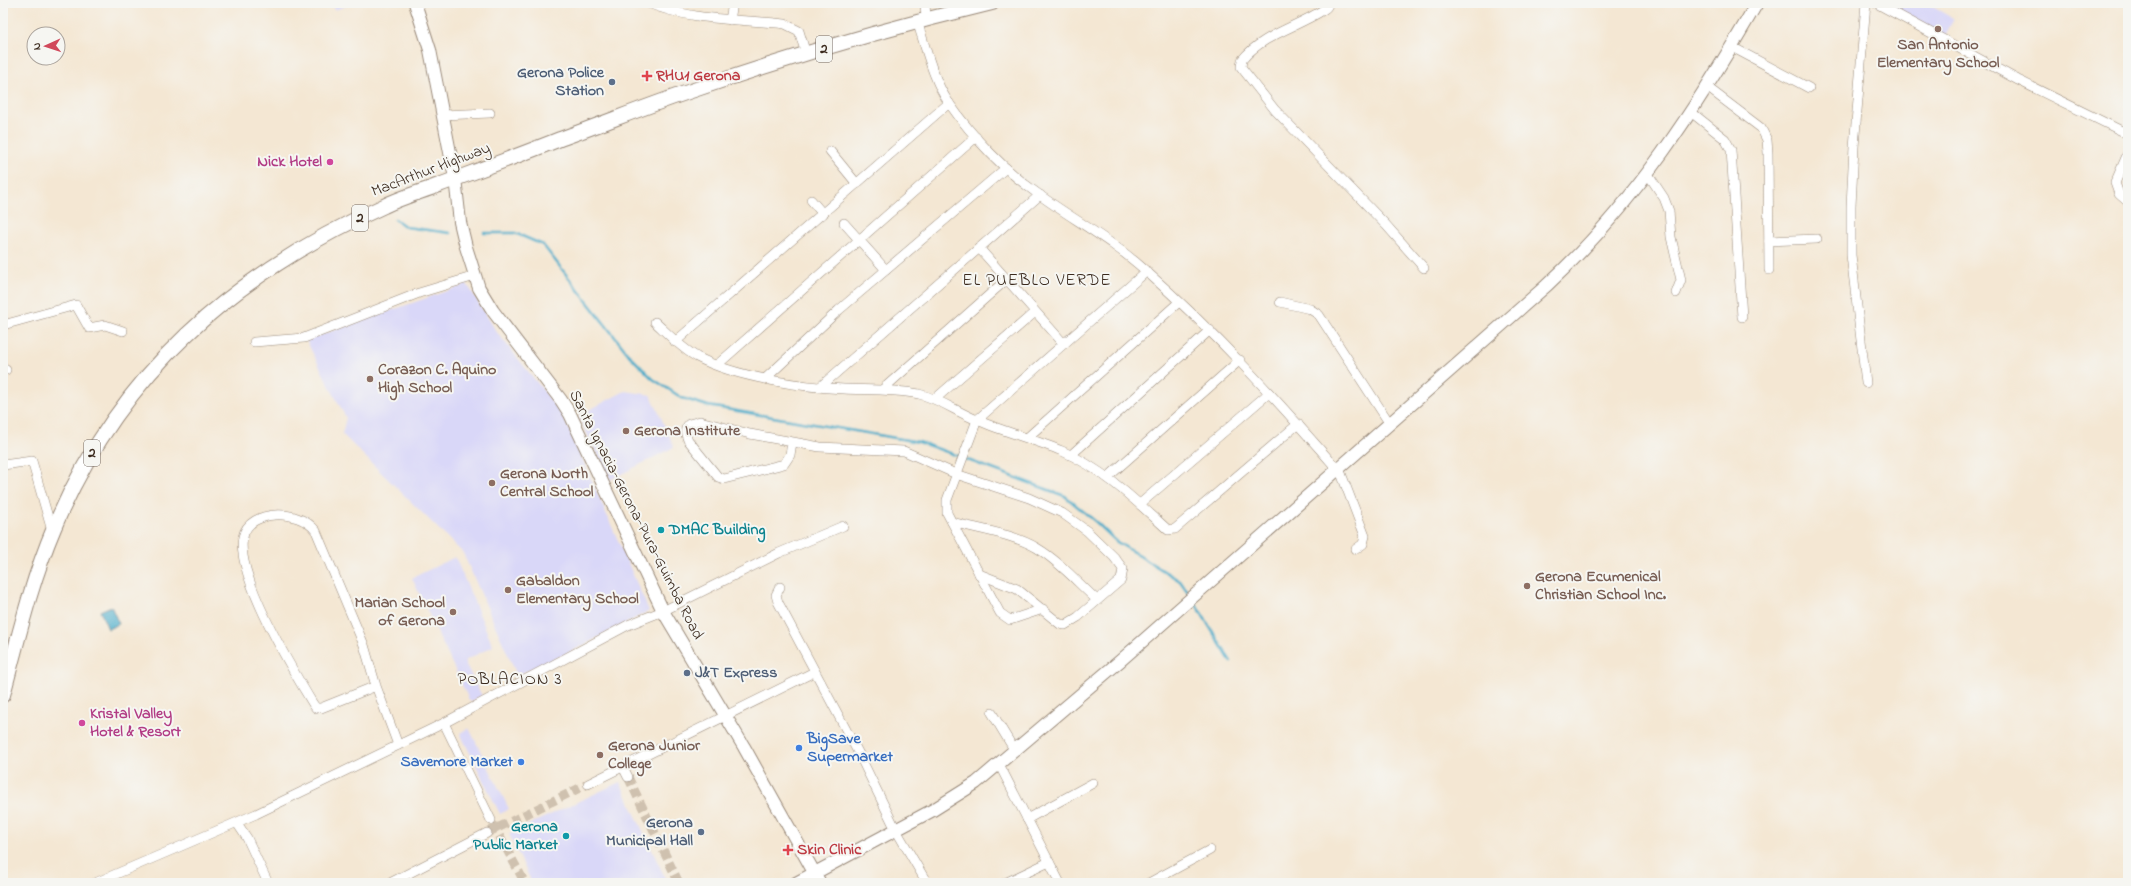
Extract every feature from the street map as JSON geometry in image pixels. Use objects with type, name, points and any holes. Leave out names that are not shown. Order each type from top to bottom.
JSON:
[{"type":"highway","name":"MacArthur Highway","points":[[3,695],[30,591],[52,532],[86,462],[115,418],[168,352],[210,313],[265,270],[295,251],[385,205],[691,91],[806,54],[921,20],[992,3]]},
{"type":"main road","name":"Santa Ignacia-Gerona-Pura-Guimba Road","points":[[415,3],[430,50],[455,178],[460,222],[475,276],[485,300],[570,414],[663,611],[726,716],[818,878]]},
{"type":"main road","points":[[796,883],[818,878],[896,830],[958,796],[999,764],[1202,589],[1556,277],[1597,234],[1648,174],[1707,87],[1757,3]]},
{"type":"street","points":[[648,3],[730,20],[778,23],[799,31],[806,54]]},
{"type":"street","points":[[730,20],[733,3]]},
{"type":"street","points":[[925,3],[921,20],[942,91],[949,103],[976,137],[1006,168],[1040,195],[1099,235],[1147,271],[1240,360],[1339,469],[1365,536],[1363,544],[1356,549]]},
{"type":"street","points":[[1328,3],[1322,11],[1296,23],[1254,48],[1242,60],[1241,67],[1275,110],[1386,225],[1424,268]]},
{"type":"street","points":[[1866,3],[1851,206],[1851,255],[1866,383]]},
{"type":"street","points":[[1876,3],[2004,73],[2128,134]]},
{"type":"street","points":[[1732,47],[1809,88]]},
{"type":"street","points":[[1707,87],[1761,128],[1765,133],[1768,153],[1770,270]]},
{"type":"street","points":[[675,342],[949,103]]},
{"type":"street","points":[[1691,112],[1725,139],[1731,150],[1742,317]]},
{"type":"street","points":[[442,115],[490,113]]},
{"type":"street","points":[[717,365],[858,239],[976,137]]},
{"type":"street","points":[[830,151],[857,184]]},
{"type":"street","points":[[2126,200],[2119,194],[2115,183],[2128,153]]},
{"type":"street","points":[[766,378],[886,270],[1006,168]]},
{"type":"street","points":[[1648,174],[1664,198],[1669,211],[1671,237],[1681,280],[1676,293]]},
{"type":"street","points":[[820,387],[1040,195]]},
{"type":"street","points":[[811,200],[823,214]]},
{"type":"street","points":[[844,223],[886,270]]},
{"type":"street","points":[[1769,241],[1817,238]]},
{"type":"street","points":[[979,248],[1064,344]]},
{"type":"street","points":[[1043,609],[1014,619],[1004,617],[979,574],[947,513],[946,504],[978,420],[1147,271]]},
{"type":"street","points":[[254,342],[304,338],[425,291],[475,276]]},
{"type":"street","points":[[883,389],[1007,279]]},
{"type":"street","points":[[1028,437],[1179,302]]},
{"type":"street","points":[[1280,302],[1310,309],[1319,315],[1390,424]]},
{"type":"street","points":[[3,326],[76,305],[89,328],[105,325],[123,331]]},
{"type":"street","points":[[935,399],[1035,312]]},
{"type":"street","points":[[655,322],[675,342],[698,357],[717,365],[766,378],[820,387],[883,389],[935,399],[978,420],[1028,437],[1071,455],[1108,477],[1168,530],[1172,530],[1298,424]]},
{"type":"street","points":[[1071,455],[1210,330]]},
{"type":"street","points":[[1108,477],[1240,360]]},
{"type":"street","points":[[1140,504],[1269,393]]},
{"type":"street","points":[[792,442],[789,458],[784,464],[724,479],[718,477],[688,440],[686,436],[686,429],[689,424],[700,421],[750,434],[792,442],[834,448],[904,451],[958,470],[1042,503],[1062,513],[1087,531],[1114,557],[1123,569],[1121,580],[1070,624],[1065,625],[1060,624],[1017,589],[979,574]]},
{"type":"street","points":[[3,465],[32,461],[52,532]]},
{"type":"street","points":[[376,686],[321,708],[316,708],[283,653],[249,577],[243,555],[242,542],[245,531],[253,521],[267,516],[285,515],[302,519],[316,531],[364,645],[376,686],[398,746]]},
{"type":"street","points":[[952,522],[1023,542],[1035,547],[1049,556],[1097,600]]},
{"type":"street","points":[[95,883],[236,823],[398,746],[628,626],[663,611],[779,553],[843,526]]},
{"type":"street","points":[[780,587],[776,594],[776,599],[859,754],[896,830],[927,883]]},
{"type":"street","points":[[588,784],[814,672]]},
{"type":"street","points":[[992,714],[1015,751]]},
{"type":"street","points":[[444,723],[491,820]]},
{"type":"street","points":[[999,764],[1060,883]]},
{"type":"street","points":[[623,767],[628,776]]},
{"type":"street","points":[[1027,819],[1093,783]]},
{"type":"street","points":[[236,823],[247,838],[268,883]]},
{"type":"street","points":[[390,883],[487,833]]},
{"type":"street","points":[[1149,883],[1210,850]]},
{"type":"street","points":[[1005,883],[1049,862]]},
{"type":"shaded area","points":[[332,3],[353,3],[335,10]]},
{"type":"shaded area","name":"San Antonio Elementary School","points":[[1883,3],[1926,3],[1954,19],[1943,39]]},
{"type":"shaded area","name":"Gerona North Central School","points":[[467,284],[496,331],[563,415],[649,611],[564,655],[517,675],[463,553],[342,434],[346,418],[306,340]]},
{"type":"shaded area","name":"Gerona Institute","points":[[625,391],[651,395],[674,447],[610,480],[578,416]]},
{"type":"shaded area","name":"Marian School of Gerona","points":[[455,557],[493,646],[464,661],[482,696],[470,702],[412,578]]},
{"type":"shaded area","points":[[469,728],[509,809],[500,814],[460,733]]},
{"type":"shaded area","name":"Gerona Public Market","points":[[620,782],[666,880],[659,883],[532,883],[509,834]]},
{"type":"water","points":[[111,606],[119,624],[108,629],[100,611]]},
{"type":"waterway","points":[[395,219],[406,227],[450,233]]},
{"type":"waterway","points":[[484,233],[515,233],[543,245],[629,355],[653,379],[682,398],[708,406],[919,442],[961,457]]},
{"type":"waterway","points":[[965,459],[1065,496],[1117,542],[1180,581],[1190,595]]},
{"type":"waterway","points":[[1194,601],[1231,662]]},
{"type":"tunnel","points":[[628,777],[679,883]]},
{"type":"tunnel","points":[[487,833],[588,784]]},
{"type":"tunnel","points":[[493,824],[525,883]]},
{"type":"place","name":"San Antonio Elementary School","points":[[1938,29]]},
{"type":"place","name":"RHU1 Gerona","points":[[647,76]]},
{"type":"place","name":"Gerona Police Station","points":[[612,82]]},
{"type":"place","name":"Nick Hotel","points":[[330,162]]},
{"type":"place","name":"Corazon C. Aquino High School","points":[[370,379]]},
{"type":"place","name":"Gerona Institute","points":[[626,431]]},
{"type":"place","name":"Gerona North Central School","points":[[492,483]]},
{"type":"place","name":"DMAC Building","points":[[661,530]]},
{"type":"place","name":"Gerona Ecumenical Christian School Inc.","points":[[1527,586]]},
{"type":"place","name":"Gabaldon Elementary School","points":[[508,590]]},
{"type":"place","name":"Marian School of Gerona","points":[[453,612]]},
{"type":"place","name":"J&T Express","points":[[687,673]]},
{"type":"place","name":"Kristal Valley Hotel & Resort","points":[[82,723]]},
{"type":"place","name":"BigSave Supermarket","points":[[799,748]]},
{"type":"place","name":"Gerona Junior College","points":[[600,755]]},
{"type":"place","name":"Savemore Market","points":[[521,762]]},
{"type":"place","name":"Gerona Municipal Hall","points":[[701,832]]},
{"type":"place","name":"Gerona Public Market","points":[[566,836]]},
{"type":"place","name":"Skin Clinic","points":[[788,850]]},
{"type":"district","name":"EL PUEBLO VERDE","points":[[1037,280]]},
{"type":"district","name":"POBLACION 3","points":[[510,679]]}]
